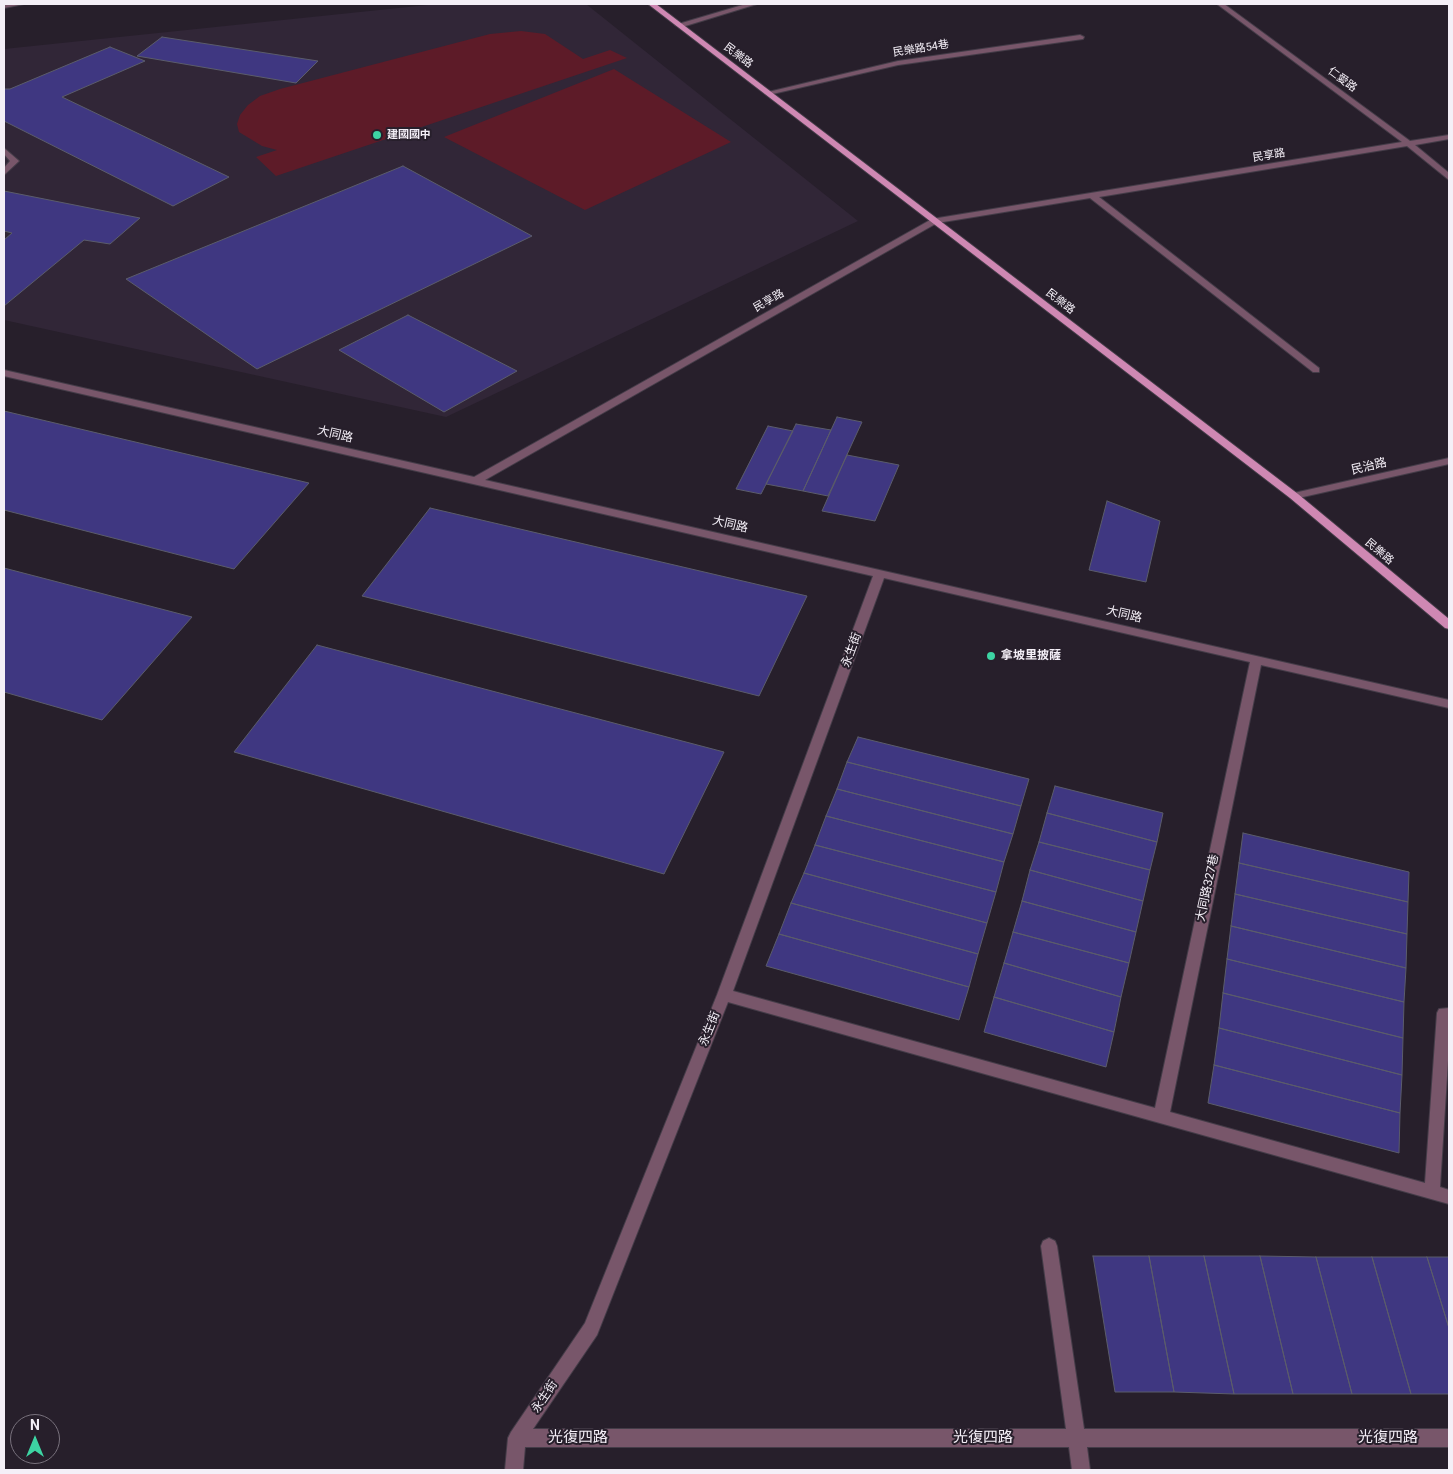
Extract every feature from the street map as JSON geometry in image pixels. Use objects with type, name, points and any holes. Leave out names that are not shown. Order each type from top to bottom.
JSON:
[{"type":"main road","name":"民樂路","points":[[652,4],[1294,496],[1449,626]]},
{"type":"street","points":[[4,6],[20,4]]},
{"type":"street","points":[[679,25],[753,4]]},
{"type":"street","name":"仁愛路","points":[[1220,4],[1409,144],[1449,177]]},
{"type":"street","name":"民樂路54巷","points":[[768,93],[898,63],[1080,36]]},
{"type":"street","name":"民享路","points":[[475,481],[936,221],[1449,137]]},
{"type":"street","points":[[4,150],[15,161],[4,172]]},
{"type":"street","points":[[1093,196],[1316,370]]},
{"type":"street","name":"大同路","points":[[4,373],[1449,704]]},
{"type":"street","name":"民治路","points":[[1294,496],[1449,461]]},
{"type":"street","name":"永生街","points":[[514,1470],[517,1438],[591,1329],[724,995],[880,573]]},
{"type":"street","name":"大同路327巷","points":[[1161,1117],[1256,660]]},
{"type":"street","points":[[724,995],[1449,1197]]},
{"type":"street","points":[[1432,1192],[1444,1013],[1449,1014]]},
{"type":"street","points":[[1048,1246],[1082,1470]]},
{"type":"street","name":"光復四路","points":[[517,1438],[1449,1438]]},
{"type":"shaded area","name":"建國國中","points":[[437,4],[586,4],[858,221],[446,417],[4,320],[4,49]]},
{"type":"shaded area","points":[[521,31],[545,34],[583,59],[610,50],[627,58],[276,176],[256,157],[277,150],[262,146],[239,132],[237,124],[240,115],[248,105],[260,96],[280,89],[490,34]]},
{"type":"shaded area","points":[[614,69],[731,142],[585,210],[444,137]]},
{"type":"building","points":[[162,37],[318,61],[296,83],[137,56]]},
{"type":"building","points":[[110,47],[145,61],[62,97],[229,177],[173,206],[4,121],[4,89],[10,89]]},
{"type":"building","points":[[403,166],[532,236],[257,369],[126,279]]},
{"type":"building","points":[[4,191],[140,218],[110,244],[84,240],[4,306],[4,240],[12,233],[4,231]]},
{"type":"building","points":[[408,315],[517,371],[444,412],[339,350]]},
{"type":"building","points":[[4,411],[309,483],[234,569],[4,510]]},
{"type":"building","points":[[837,417],[862,422],[828,496],[803,491]]},
{"type":"building","points":[[796,424],[831,430],[803,491],[766,484]]},
{"type":"building","points":[[768,426],[793,431],[761,494],[736,489]]},
{"type":"building","points":[[847,455],[899,465],[875,521],[822,511]]},
{"type":"building","points":[[1107,501],[1160,521],[1146,582],[1089,570]]},
{"type":"building","points":[[430,508],[807,596],[759,696],[362,596]]},
{"type":"building","points":[[4,568],[192,617],[102,720],[4,692]]},
{"type":"building","points":[[317,645],[724,752],[664,874],[234,752]]},
{"type":"building","points":[[858,737],[1029,779],[1021,806],[847,762]]},
{"type":"building","points":[[847,762],[1021,806],[1013,834],[837,789]]},
{"type":"building","points":[[1055,786],[1163,813],[1157,842],[1047,813]]},
{"type":"building","points":[[837,789],[1013,834],[1004,862],[826,816]]},
{"type":"building","points":[[1047,813],[1157,842],[1150,870],[1039,842]]},
{"type":"building","points":[[826,816],[1004,862],[996,892],[815,845]]},
{"type":"building","points":[[1243,833],[1409,872],[1408,902],[1239,863]]},
{"type":"building","points":[[1039,842],[1150,870],[1143,901],[1030,870]]},
{"type":"building","points":[[815,845],[996,892],[987,923],[804,873]]},
{"type":"building","points":[[1239,863],[1408,902],[1407,934],[1235,894]]},
{"type":"building","points":[[1030,870],[1143,901],[1136,932],[1022,901]]},
{"type":"building","points":[[804,873],[987,923],[978,954],[791,903]]},
{"type":"building","points":[[1235,894],[1407,934],[1406,968],[1231,926]]},
{"type":"building","points":[[1022,901],[1136,932],[1129,963],[1013,932]]},
{"type":"building","points":[[791,903],[978,954],[969,987],[779,934]]},
{"type":"building","points":[[1231,926],[1406,968],[1404,1002],[1227,959]]},
{"type":"building","points":[[1013,932],[1129,963],[1121,997],[1004,963]]},
{"type":"building","points":[[779,934],[969,987],[959,1020],[766,966]]},
{"type":"building","points":[[1227,959],[1404,1002],[1403,1038],[1223,993]]},
{"type":"building","points":[[1004,963],[1121,997],[1114,1032],[994,997]]},
{"type":"building","points":[[1223,993],[1403,1038],[1402,1075],[1219,1028]]},
{"type":"building","points":[[994,997],[1114,1032],[1106,1067],[984,1032]]},
{"type":"building","points":[[1219,1028],[1402,1075],[1400,1113],[1214,1065]]},
{"type":"building","points":[[1214,1065],[1400,1113],[1399,1153],[1208,1103]]},
{"type":"building","points":[[1093,1256],[1149,1256],[1174,1392],[1115,1392]]},
{"type":"building","points":[[1149,1256],[1204,1256],[1234,1394],[1174,1392]]},
{"type":"building","points":[[1204,1256],[1260,1256],[1293,1394],[1234,1394]]},
{"type":"building","points":[[1260,1256],[1316,1257],[1352,1394],[1293,1394]]},
{"type":"building","points":[[1316,1257],[1372,1257],[1411,1394],[1352,1394]]},
{"type":"building","points":[[1372,1257],[1427,1257],[1449,1328],[1449,1394],[1411,1394]]},
{"type":"building","points":[[1427,1257],[1449,1257],[1449,1328]]},
{"type":"place","name":"建國國中","points":[[377,135]]},
{"type":"place","name":"拿坡里披薩","points":[[991,656]]}]
